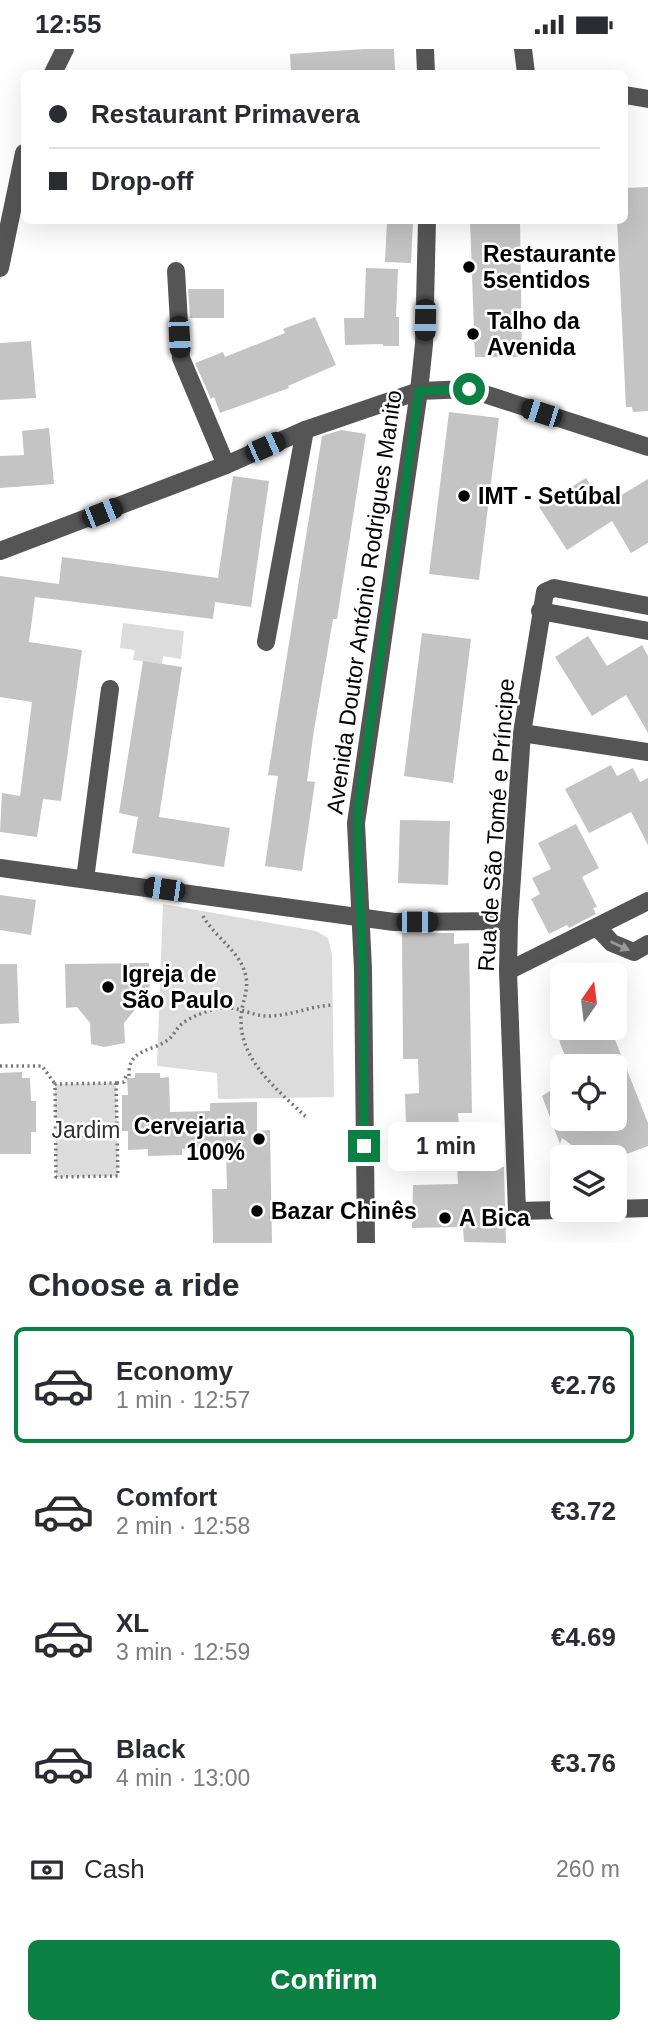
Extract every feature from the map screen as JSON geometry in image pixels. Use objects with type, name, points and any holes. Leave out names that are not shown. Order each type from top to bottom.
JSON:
[{"type":"street","points":[[54,70],[65,49]]},
{"type":"street","points":[[425,49],[426,70]]},
{"type":"street","points":[[523,49],[526,70]]},
{"type":"street","points":[[628,96],[648,99]]},
{"type":"street","points":[[0,268],[21,167]]},
{"type":"street","name":"Avenida Doutor António Rodrigues Manito","points":[[366,1243],[358,808],[419,391],[424,345],[427,224]]},
{"type":"street","points":[[176,271],[181,358],[226,465]]},
{"type":"street","points":[[0,551],[226,465],[305,430],[419,391],[469,389],[648,447]]},
{"type":"street","points":[[266,642],[305,430]]},
{"type":"street","points":[[648,606],[554,588],[545,592],[540,611],[648,631]]},
{"type":"street","name":"Rua de São Tomé e Príncipe","points":[[540,611],[522,733],[508,971],[517,1211],[550,1210]]},
{"type":"street","points":[[85,879],[110,689]]},
{"type":"street","points":[[522,733],[648,752]]},
{"type":"street","points":[[0,868],[394,922],[509,921]]},
{"type":"street","points":[[508,971],[648,901]]},
{"type":"street","points":[[597,927],[612,943],[634,952],[648,944]]},
{"type":"street","points":[[627,1209],[648,1208]]},
{"type":"path","points":[[190,893],[208,926],[230,945],[246,977],[240,1020],[245,1042],[257,1068],[306,1117]]},
{"type":"path","points":[[55,1084],[124,1082],[126,1076],[130,1076],[132,1059],[168,1040],[182,1023],[224,1007],[264,1016],[333,1005]]},
{"type":"path","points":[[0,1066],[42,1066],[55,1084],[56,1177],[118,1176],[116,1083]]},
{"type":"green space","points":[[123,623],[184,631],[181,659],[163,656],[162,664],[133,660],[135,650],[120,648]]},
{"type":"green space","points":[[163,904],[316,931],[328,938],[332,955],[334,1097],[218,1099],[217,1073],[157,1066]]},
{"type":"green space","name":"Jardim","points":[[116,1083],[118,1176],[56,1177],[55,1084]]},
{"type":"building","points":[[394,49],[395,70],[291,70],[290,54]]},
{"type":"building","points":[[648,187],[648,411],[633,412],[632,407],[626,407],[617,224],[628,224],[628,188]]},
{"type":"building","points":[[387,224],[413,224],[411,263],[385,262]]},
{"type":"building","points":[[470,224],[520,224],[522,357],[475,357]]},
{"type":"building","points":[[366,268],[398,269],[396,317],[399,317],[399,346],[345,345],[344,318],[364,318]]},
{"type":"building","points":[[188,289],[224,289],[224,318],[190,318]]},
{"type":"building","points":[[315,317],[336,365],[288,386],[289,388],[220,413],[195,363],[223,352],[225,357],[285,333],[283,329]]},
{"type":"building","points":[[31,341],[36,398],[0,400],[0,343]]},
{"type":"building","name":"IMT - Setúbal","points":[[449,412],[499,418],[479,580],[429,574]]},
{"type":"building","points":[[49,428],[54,484],[0,488],[0,456],[24,455],[22,431]]},
{"type":"building","points":[[341,430],[366,434],[337,619],[333,619],[314,730],[307,781],[315,782],[302,871],[265,866],[278,776],[268,775],[322,436]]},
{"type":"building","points":[[233,476],[269,481],[251,607],[215,602],[213,619],[35,597],[29,642],[82,650],[61,801],[43,799],[37,837],[0,832],[2,793],[20,796],[32,702],[0,697],[0,576],[59,584],[62,557],[218,578]]},
{"type":"building","points":[[586,478],[603,506],[648,479],[648,543],[631,553],[612,521],[567,550],[539,507]]},
{"type":"building","points":[[422,633],[471,639],[453,783],[404,776]]},
{"type":"building","points":[[588,636],[607,666],[642,645],[648,656],[648,733],[626,695],[592,716],[555,657]]},
{"type":"building","points":[[143,661],[182,667],[159,817],[230,828],[224,867],[132,853],[138,817],[119,813]]},
{"type":"building","points":[[611,765],[617,776],[633,768],[640,782],[648,778],[648,845],[631,812],[589,833],[565,789]]},
{"type":"building","points":[[400,820],[450,821],[448,885],[398,883]]},
{"type":"building","points":[[576,824],[599,868],[582,877],[597,907],[593,908],[596,914],[569,928],[567,925],[549,934],[531,899],[540,894],[532,878],[551,869],[538,843]]},
{"type":"building","points":[[0,895],[36,900],[31,935],[0,930]]},
{"type":"building","points":[[402,933],[454,933],[454,944],[469,943],[472,1113],[458,1113],[459,1127],[406,1127],[405,1094],[419,1093],[418,1059],[403,1059]]},
{"type":"building","name":"Igreja de São Paulo","points":[[149,963],[150,1007],[137,1007],[124,1023],[125,1043],[104,1047],[91,1044],[90,1023],[77,1007],[66,1008],[65,964]]},
{"type":"building","points":[[0,964],[17,964],[19,1023],[0,1024]]},
{"type":"building","points":[[560,1040],[615,1040],[621,1054],[564,1054]]},
{"type":"building","points":[[627,1070],[648,1123],[648,1146],[627,1154],[627,1145],[572,1145],[562,1138],[560,1144],[555,1131],[627,1131]]},
{"type":"building","points":[[22,1072],[22,1078],[30,1078],[31,1101],[36,1101],[36,1132],[31,1132],[31,1154],[0,1154],[0,1073]]},
{"type":"building","points":[[135,1073],[160,1073],[160,1078],[169,1077],[170,1112],[210,1111],[210,1103],[257,1102],[257,1131],[270,1130],[272,1243],[213,1243],[212,1189],[227,1189],[226,1148],[182,1149],[182,1155],[148,1156],[148,1149],[128,1150],[128,1131],[122,1131],[122,1095],[128,1095],[127,1078],[135,1078]]},
{"type":"building","points":[[550,1091],[550,1117],[542,1096]]},
{"type":"building","points":[[457,1167],[504,1167],[506,1243],[464,1242],[463,1227],[412,1228],[413,1185],[458,1184]]},
{"type":"place","name":"Restaurante 5sentidos","points":[[469,267]]},
{"type":"place","name":"Talho da Avenida","points":[[473,334]]},
{"type":"place","name":"IMT - Setúbal","points":[[464,496]]},
{"type":"place","name":"Igreja de São Paulo","points":[[108,987]]},
{"type":"place","name":"Cervejaria 100%","points":[[259,1139]]},
{"type":"place","name":"Bazar Chinês","points":[[257,1211]]},
{"type":"place","name":"A Bica","points":[[445,1218]]},
{"type":"route","points":[[364,1146],[363,969],[356,823],[358,808],[419,391],[469,389]]}]
